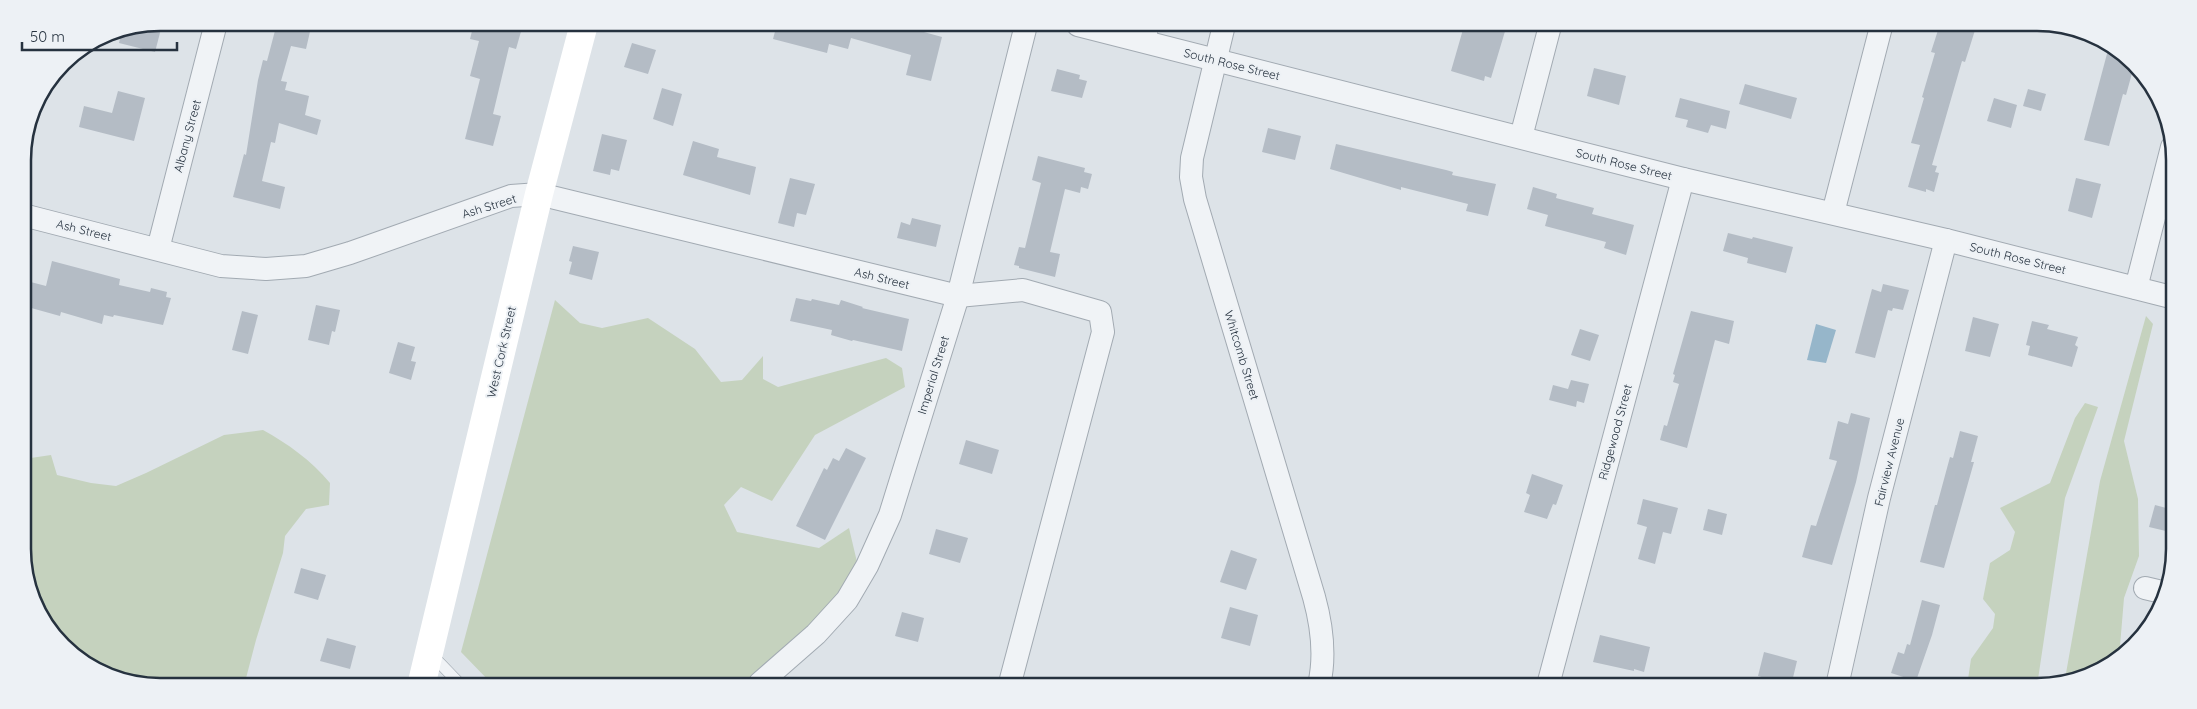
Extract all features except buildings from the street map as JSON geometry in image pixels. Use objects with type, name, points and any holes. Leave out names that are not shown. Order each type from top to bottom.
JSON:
[{"type":"street","name":"South Rose Street","points":[[1131,31],[1152,34],[1215,60],[1683,179],[1946,240],[2166,296]]},
{"type":"street","name":"Whitcomb Street","points":[[1222,31],[1192,158],[1191,177],[1195,199],[1322,627],[1320,677]]},
{"type":"street","points":[[1521,137],[1549,31]]},
{"type":"street","points":[[1833,214],[1880,31]]},
{"type":"street","name":"Albany Street","points":[[158,249],[214,32]]},
{"type":"street","name":"West Cork Street","points":[[423,678],[539,194],[582,32]]},
{"type":"street","name":"Imperial Street","points":[[766,678],[816,634],[847,600],[867,566],[890,515],[958,296],[1024,32]]},
{"type":"street","points":[[2136,288],[2166,170]]},
{"type":"street","name":"Ridgewood Street","points":[[1550,677],[1683,179]]},
{"type":"street","name":"Ash Street","points":[[32,216],[221,266],[266,270],[306,266],[358,250],[511,196],[539,194],[958,296],[1023,290],[1100,312],[1103,332],[1011,678]]},
{"type":"street","name":"Fairview Avenue","points":[[1839,677],[1879,498],[1946,240]]},
{"type":"lane","points":[[429,653],[454,678]]},
{"type":"green space","points":[[555,300],[580,323],[602,328],[648,318],[695,349],[721,382],[742,380],[763,356],[763,379],[778,387],[886,358],[902,368],[905,387],[815,435],[772,501],[741,487],[724,505],[737,532],[819,548],[849,528],[857,562],[839,598],[809,630],[754,678],[486,678],[461,652]]},
{"type":"green space","points":[[2146,316],[2153,324],[2124,441],[2138,499],[2139,556],[2124,598],[2120,648],[2086,668],[2066,674],[2100,481]]},
{"type":"green space","points":[[2085,403],[2098,407],[2065,498],[2038,677],[1968,677],[1971,659],[1993,628],[1995,614],[1983,599],[1990,563],[2010,550],[2015,532],[2000,508],[2050,483],[2075,418]]},
{"type":"green space","points":[[263,430],[299,453],[330,483],[329,505],[306,509],[285,536],[283,553],[246,678],[144,677],[111,668],[82,651],[69,640],[53,620],[38,590],[31,548],[31,458],[51,455],[57,475],[91,483],[116,486],[224,435]]},
{"type":"water","points":[[1816,324],[1836,330],[1826,363],[1807,360]]}]
